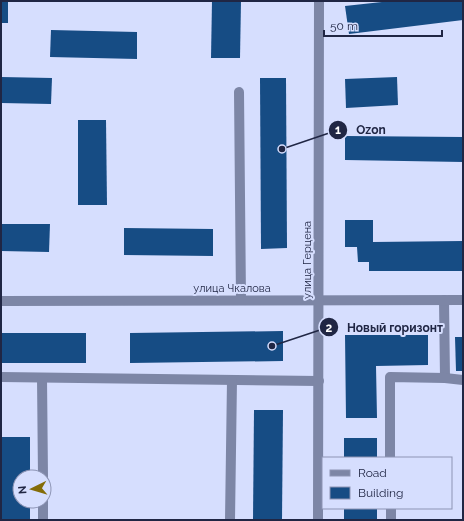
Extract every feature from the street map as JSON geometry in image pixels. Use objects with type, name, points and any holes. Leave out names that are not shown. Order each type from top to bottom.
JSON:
[{"type":"street","name":"улица Герцена","points":[[318,520],[319,1]]},
{"type":"street","points":[[239,92],[241,300]]},
{"type":"street","points":[[444,300],[445,378]]},
{"type":"street","name":"улица Чкалова","points":[[1,301],[463,300]]},
{"type":"street","points":[[390,457],[390,377],[445,378],[463,380]]},
{"type":"street","points":[[1,378],[318,381]]},
{"type":"street","points":[[42,378],[43,469]]},
{"type":"street","points":[[230,520],[232,380]]},
{"type":"street","points":[[43,509],[43,520]]},
{"type":"street","points":[[390,509],[391,520]]},
{"type":"building","points":[[1,1],[8,1],[8,23],[1,23]]},
{"type":"building","points":[[212,1],[241,1],[240,58],[211,58]]},
{"type":"building","points":[[391,1],[463,1],[463,20],[349,34],[345,6]]},
{"type":"building","points":[[51,30],[137,32],[137,59],[50,57]]},
{"type":"building","points":[[1,77],[52,78],[51,104],[1,103]]},
{"type":"building","points":[[397,77],[398,105],[346,108],[345,79]]},
{"type":"building","points":[[260,78],[286,78],[287,248],[261,249]]},
{"type":"building","points":[[78,120],[106,120],[107,205],[78,205]]},
{"type":"building","points":[[345,136],[463,137],[463,162],[345,160]]},
{"type":"building","points":[[345,220],[373,220],[373,242],[463,241],[463,271],[369,271],[369,262],[358,262],[357,247],[345,247]]},
{"type":"building","points":[[1,224],[50,224],[49,252],[1,251]]},
{"type":"building","points":[[124,228],[213,229],[213,256],[124,255]]},
{"type":"building","points":[[283,331],[283,361],[130,363],[130,333]]},
{"type":"building","points":[[1,333],[86,333],[86,363],[1,363]]},
{"type":"building","points":[[345,335],[428,335],[428,365],[376,366],[377,418],[346,418]]},
{"type":"building","points":[[455,337],[463,337],[463,371],[456,371]]},
{"type":"building","points":[[254,410],[283,410],[282,520],[253,520]]},
{"type":"building","points":[[1,437],[30,437],[30,469],[12,469],[12,509],[30,509],[30,520],[1,520]]},
{"type":"building","points":[[344,438],[377,438],[377,457],[344,457]]},
{"type":"building","points":[[344,509],[377,509],[377,519],[344,519]]},
{"type":"place","name":"Ozon","points":[[282,149]]},
{"type":"place","name":"Новый горизонт","points":[[272,346]]}]
